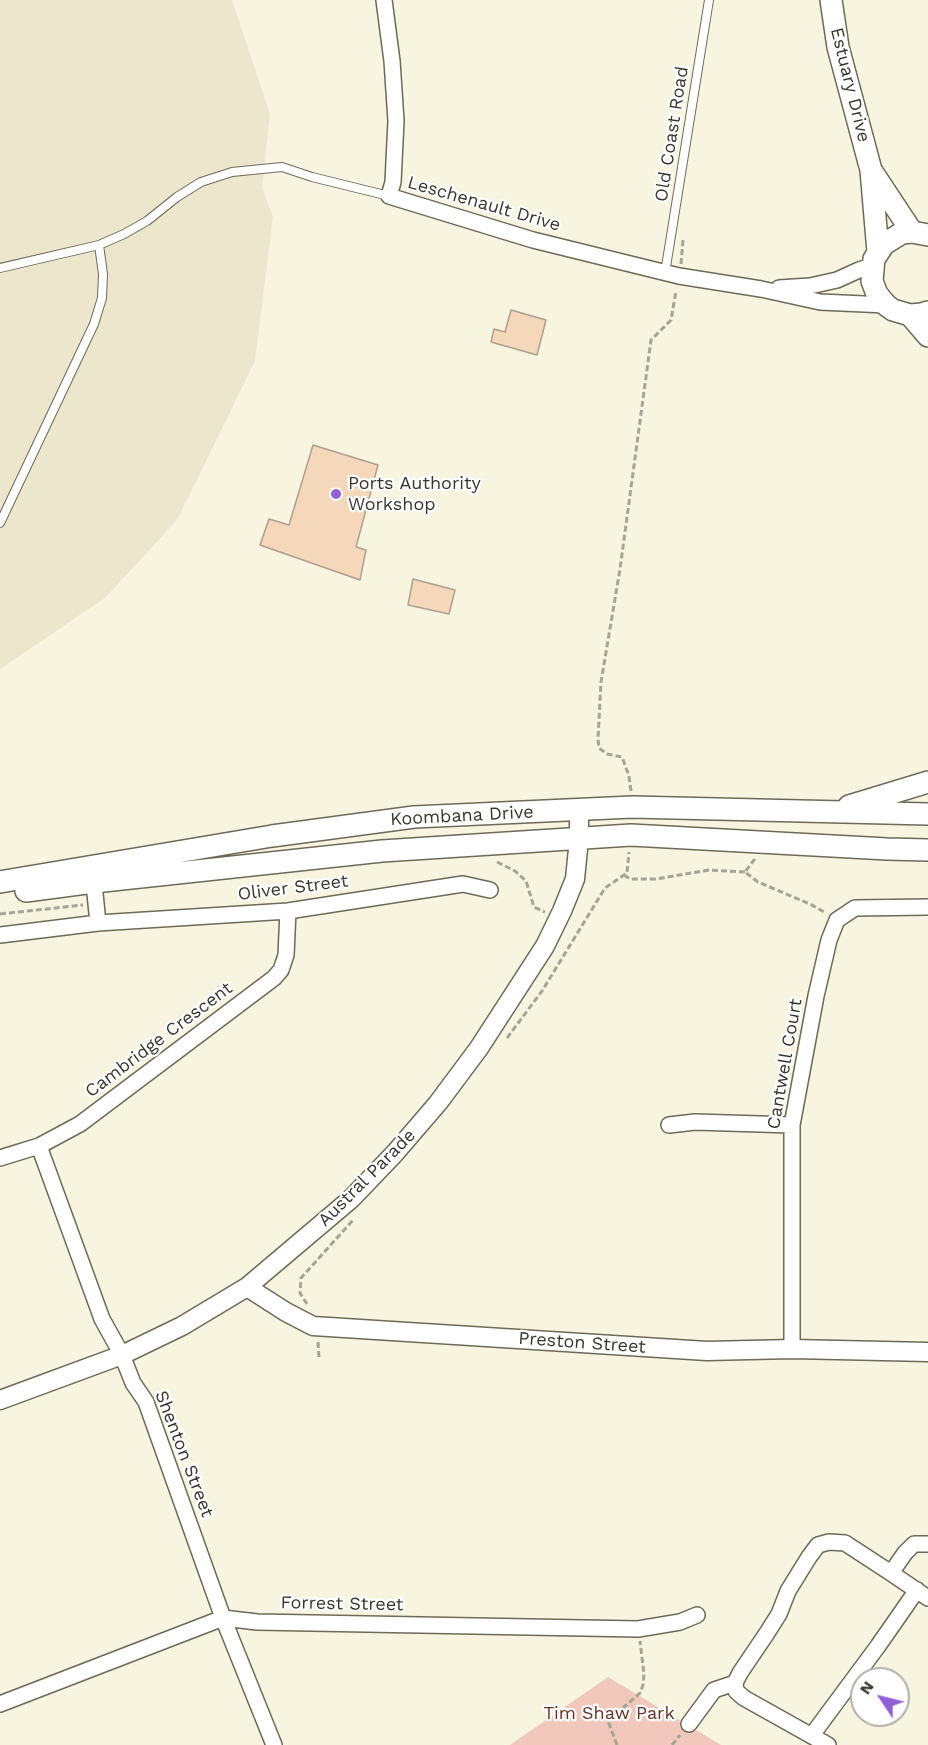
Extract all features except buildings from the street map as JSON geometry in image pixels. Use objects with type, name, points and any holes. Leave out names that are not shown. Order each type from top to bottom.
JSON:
[{"type":"main road","name":"Estuary Drive","points":[[831,0],[838,47],[872,170],[875,259],[872,281],[877,294],[886,305]]},
{"type":"main road","name":"Estuary Drive","points":[[872,170],[920,233]]},
{"type":"main road","points":[[875,259],[884,244],[892,238],[902,233],[920,233]]},
{"type":"main road","points":[[886,305],[893,310],[919,314],[928,336]]},
{"type":"main road","points":[[831,812],[928,782]]},
{"type":"main road","name":"Koombana Drive","points":[[0,894],[283,834],[414,817],[632,807],[928,814]]},
{"type":"main road","name":"Koombana Drive","points":[[0,882],[382,851],[631,835],[928,850]]},
{"type":"street","name":"Leschenault Drive","points":[[384,0],[392,61],[396,121],[393,182],[388,196],[533,240],[672,274],[761,289],[820,302],[886,305]]},
{"type":"street","name":"Leschenault Drive","points":[[761,289],[810,286],[837,280],[859,270],[875,259]]},
{"type":"street","name":"Austral Parade","points":[[0,1400],[122,1355],[182,1326],[247,1287],[351,1199],[438,1103],[479,1048],[545,946],[575,879],[579,810]]},
{"type":"street","points":[[93,874],[98,923]]},
{"type":"street","name":"Oliver Street","points":[[0,935],[98,923],[288,911],[463,884],[490,890]]},
{"type":"street","points":[[837,920],[855,908],[928,907]]},
{"type":"street","name":"Cambridge Crescent","points":[[0,1158],[39,1146],[80,1124],[274,978],[282,970],[286,955],[288,911]]},
{"type":"street","name":"Cantwell Court","points":[[792,1349],[792,1125],[816,996],[829,940],[837,920]]},
{"type":"street","points":[[669,1125],[695,1122],[792,1125]]},
{"type":"street","name":"Shenton Street","points":[[39,1146],[102,1319],[146,1402],[223,1618],[274,1745]]},
{"type":"street","name":"Preston Street","points":[[247,1287],[313,1326],[707,1351],[792,1349],[928,1352]]},
{"type":"street","points":[[812,1735],[878,1646],[922,1594],[845,1543],[829,1542],[818,1545],[799,1572],[779,1614],[735,1683],[736,1691],[744,1698],[828,1745]]},
{"type":"street","points":[[891,1573],[914,1544],[928,1544]]},
{"type":"street","name":"Forrest Street","points":[[0,1704],[223,1618],[257,1622],[638,1629],[680,1622],[697,1615]]},
{"type":"street","points":[[689,1724],[714,1690],[735,1683]]},
{"type":"lane","name":"Old Coast Road","points":[[672,274],[709,0]]},
{"type":"lane","points":[[0,268],[99,245],[147,221],[177,197],[201,182],[232,172],[282,167],[388,196]]},
{"type":"lane","points":[[0,523],[94,324],[102,298],[103,274],[99,245]]},
{"type":"path","points":[[632,807],[630,776],[622,757],[607,754],[599,748],[597,739],[601,682],[620,569],[651,340],[671,320],[672,274],[683,250],[683,238]]},
{"type":"path","points":[[507,1037],[542,991],[604,888],[627,873],[631,835]]},
{"type":"path","points":[[496,861],[515,871],[526,881],[534,907],[558,919]]},
{"type":"path","points":[[745,872],[754,861],[765,861]]},
{"type":"path","points":[[624,875],[630,879],[656,879],[709,870],[745,872],[767,887],[810,904],[837,920]]},
{"type":"path","points":[[0,914],[97,904]]},
{"type":"path","points":[[319,1358],[317,1326],[300,1293],[301,1278],[356,1218]]},
{"type":"path","points":[[617,1745],[608,1721],[640,1693],[643,1685],[644,1674],[638,1629]]},
{"type":"shaded area","points":[[0,0],[232,0],[270,114],[262,188],[273,217],[255,361],[177,520],[105,598],[0,669]]},
{"type":"green space","name":"Tim Shaw Park","points":[[608,1677],[721,1745],[510,1745]]},
{"type":"place","name":"Ports Authority Workshop","points":[[336,494]]}]
